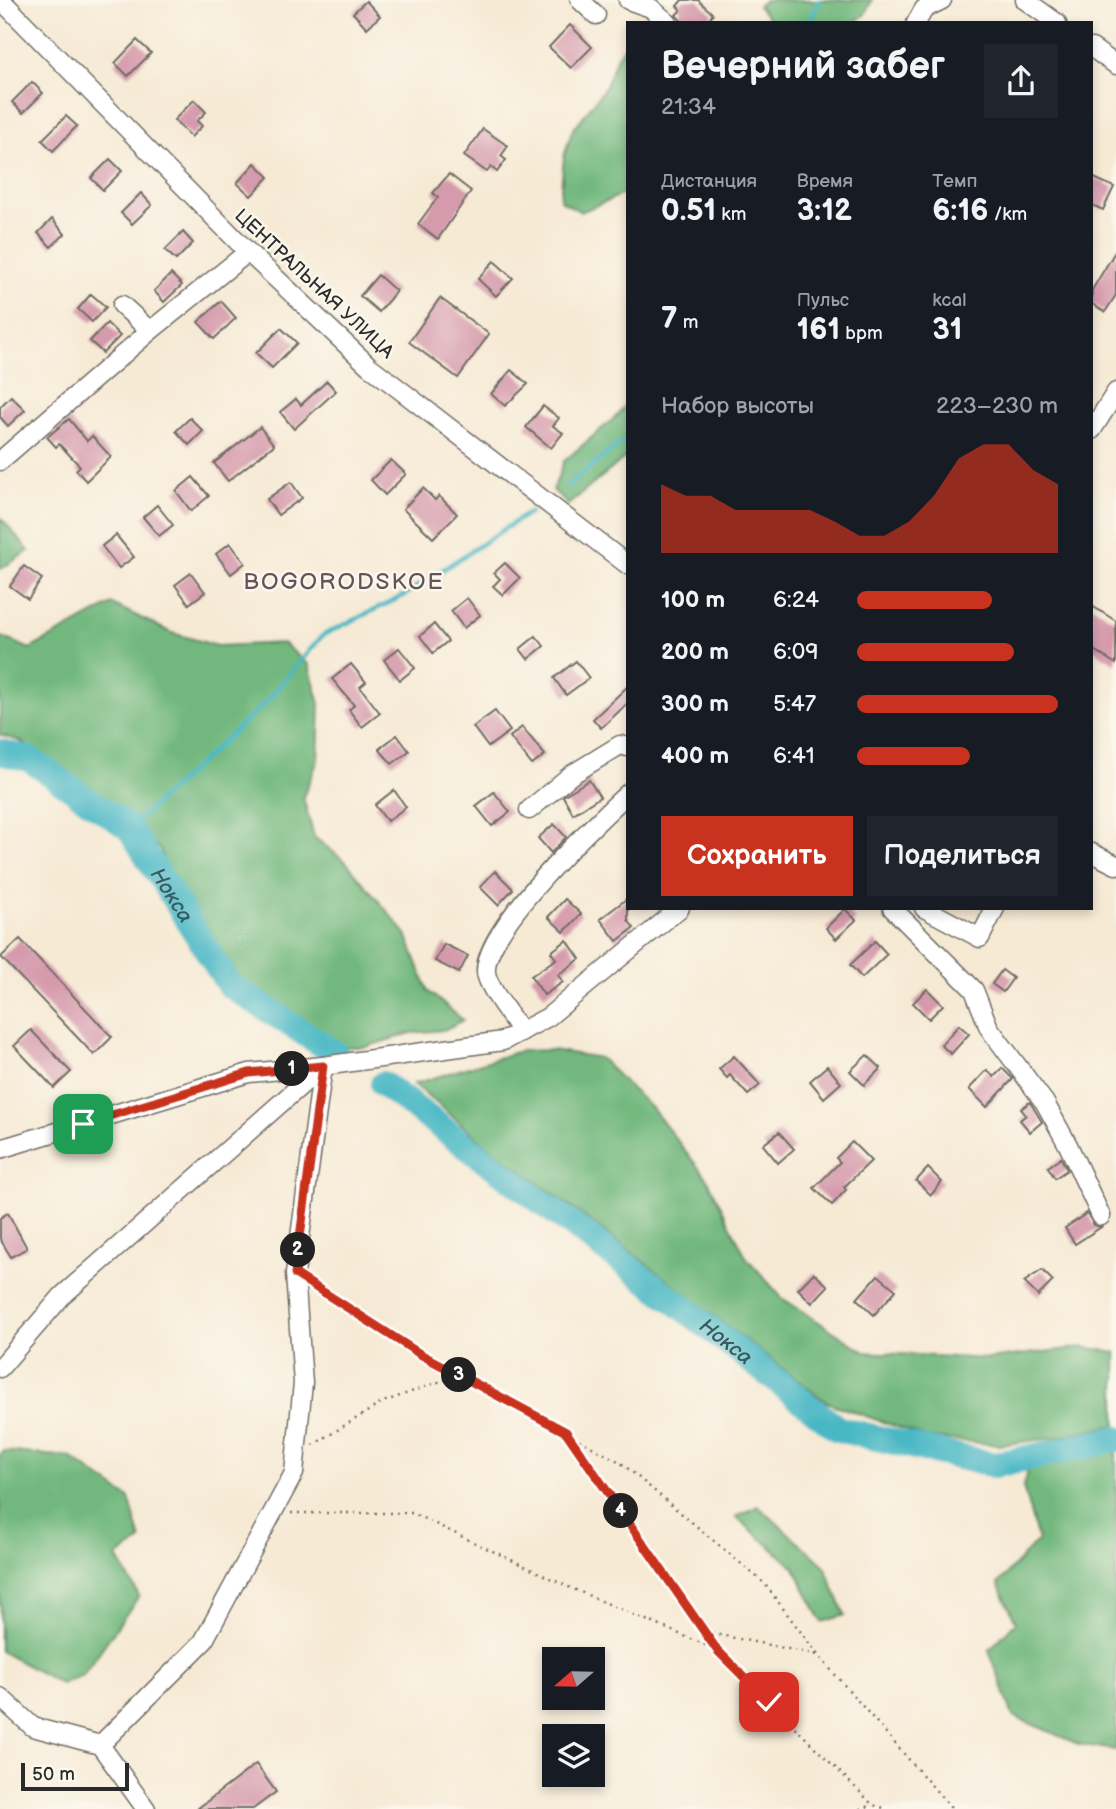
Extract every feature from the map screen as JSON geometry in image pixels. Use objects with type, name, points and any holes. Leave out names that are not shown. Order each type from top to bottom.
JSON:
[{"type":"street","name":"ЦЕНТРАЛЬНАЯ УЛИЦА","points":[[1,0],[248,252],[369,366],[626,563]]},
{"type":"street","points":[[580,0],[596,15]]},
{"type":"street","points":[[628,0],[652,8],[666,21]]},
{"type":"street","points":[[917,21],[924,9],[942,0]]},
{"type":"street","points":[[1025,0],[1054,21]]},
{"type":"street","points":[[1093,49],[1116,65]]},
{"type":"street","points":[[0,461],[150,331],[248,252]]},
{"type":"street","points":[[122,305],[150,331]]},
{"type":"street","points":[[1093,428],[1116,392]]},
{"type":"street","points":[[529,810],[581,769],[620,744],[626,746]]},
{"type":"street","points":[[522,1032],[486,975],[488,954],[538,882],[626,795]]},
{"type":"street","points":[[1093,854],[1116,865]]},
{"type":"street","points":[[0,1149],[249,1073],[323,1066],[503,1041],[548,1017],[678,910]]},
{"type":"street","points":[[894,910],[974,990],[989,1028],[1045,1103],[1101,1216]]},
{"type":"street","points":[[928,910],[980,938],[994,910]]},
{"type":"street","points":[[100,1745],[203,1642],[294,1473],[303,1383],[295,1274],[323,1066]]},
{"type":"street","points":[[0,1368],[62,1296],[323,1066]]},
{"type":"street","points":[[0,1697],[33,1727],[100,1745],[146,1809]]},
{"type":"path","points":[[295,1274],[420,1354],[620,1462],[764,1583],[818,1655],[952,1809]]},
{"type":"path","points":[[296,1455],[383,1402],[458,1375]]},
{"type":"path","points":[[566,1432],[717,1650],[873,1805],[888,1809]]},
{"type":"path","points":[[272,1513],[412,1513],[571,1588],[717,1650]]},
{"type":"path","points":[[705,1632],[818,1655]]},
{"type":"path","points":[[860,1809],[873,1805]]},
{"type":"green space","points":[[765,0],[872,0],[865,14],[856,21],[771,21],[758,6]]},
{"type":"green space","points":[[626,45],[626,193],[581,212],[560,200],[564,156],[572,131],[606,86],[617,56]]},
{"type":"green space","points":[[626,404],[626,457],[568,505],[553,490],[564,461],[619,414]]},
{"type":"green space","points":[[0,517],[29,551],[0,569]]},
{"type":"green space","points":[[112,604],[172,633],[218,646],[283,643],[309,665],[320,704],[318,760],[303,797],[314,837],[346,862],[406,934],[428,991],[463,1020],[444,1030],[411,1033],[365,1047],[344,1047],[241,980],[168,874],[160,849],[20,741],[0,735],[0,636],[30,649]]},
{"type":"green space","points":[[552,1050],[600,1058],[654,1111],[708,1180],[746,1257],[782,1298],[865,1352],[988,1359],[1084,1347],[1116,1352],[1116,1425],[1067,1436],[999,1445],[926,1437],[826,1402],[597,1226],[486,1145],[414,1084],[520,1051]]},
{"type":"green space","points":[[1116,1439],[1116,1750],[1078,1744],[1013,1716],[989,1650],[1016,1622],[998,1584],[1038,1540],[1023,1487],[1028,1470]]},
{"type":"green space","points":[[3,1451],[70,1457],[129,1498],[141,1540],[117,1557],[139,1596],[83,1675],[61,1684],[0,1651],[0,1455]]},
{"type":"green space","points":[[758,1506],[824,1565],[845,1615],[822,1622],[794,1567],[736,1517]]},
{"type":"building","points":[[682,0],[698,0],[713,14],[708,21],[681,21],[676,15],[681,10],[677,6]]},
{"type":"building","points":[[366,1],[380,16],[367,28],[353,13]]},
{"type":"building","points":[[570,25],[592,47],[571,68],[549,47]]},
{"type":"building","points":[[137,40],[151,53],[128,76],[115,63]]},
{"type":"building","points":[[32,82],[43,93],[23,113],[12,102]]},
{"type":"building","points":[[194,100],[206,112],[197,121],[202,126],[191,137],[174,120]]},
{"type":"building","points":[[66,116],[77,126],[53,151],[42,140]]},
{"type":"building","points":[[483,129],[508,146],[501,156],[506,160],[497,172],[491,167],[487,172],[464,156]]},
{"type":"building","points":[[110,159],[122,171],[103,190],[91,178]]},
{"type":"building","points":[[255,163],[269,177],[251,196],[237,183]]},
{"type":"building","points":[[449,174],[471,191],[438,239],[418,224],[438,197],[433,193]]},
{"type":"building","points":[[1093,177],[1114,187],[1103,210],[1093,205]]},
{"type":"building","points":[[141,193],[152,205],[132,224],[121,213]]},
{"type":"building","points":[[52,219],[65,234],[51,247],[38,233]]},
{"type":"building","points":[[183,232],[193,243],[176,260],[165,250]]},
{"type":"building","points":[[1116,250],[1116,295],[1105,312],[1093,305],[1093,288]]},
{"type":"building","points":[[494,261],[513,278],[496,296],[478,279]]},
{"type":"building","points":[[171,274],[182,285],[164,302],[154,291]]},
{"type":"building","points":[[378,275],[396,291],[379,312],[360,296]]},
{"type":"building","points":[[91,294],[106,307],[92,322],[78,309]]},
{"type":"building","points":[[440,298],[489,334],[458,378],[409,342]]},
{"type":"building","points":[[221,301],[236,318],[214,339],[198,322]]},
{"type":"building","points":[[107,323],[120,336],[103,353],[90,341]]},
{"type":"building","points":[[281,328],[297,343],[272,368],[256,353]]},
{"type":"building","points":[[511,370],[528,384],[505,406],[491,394]]},
{"type":"building","points":[[327,381],[336,391],[294,429],[280,412],[296,399],[301,405]]},
{"type":"building","points":[[11,396],[25,410],[8,426],[0,417],[0,407]]},
{"type":"building","points":[[543,406],[559,418],[553,426],[563,433],[551,448],[526,427]]},
{"type":"building","points":[[190,418],[203,431],[189,445],[176,431]]},
{"type":"building","points":[[69,419],[87,441],[92,436],[111,457],[86,481],[76,470],[80,466],[59,444],[56,447],[47,437]]},
{"type":"building","points":[[260,427],[274,445],[228,481],[214,463]]},
{"type":"building","points":[[391,460],[406,474],[385,495],[371,480]]},
{"type":"building","points":[[193,477],[209,496],[191,511],[176,491]]},
{"type":"building","points":[[291,482],[302,498],[278,515],[267,499]]},
{"type":"building","points":[[423,488],[435,500],[439,496],[457,514],[433,538],[403,509]]},
{"type":"building","points":[[157,505],[173,525],[159,536],[143,517]]},
{"type":"building","points":[[116,535],[134,557],[119,568],[102,546]]},
{"type":"building","points":[[230,543],[245,563],[231,574],[216,554]]},
{"type":"building","points":[[505,563],[520,578],[503,595],[493,586],[500,579],[494,573]]},
{"type":"building","points":[[24,566],[42,579],[28,599],[10,586]]},
{"type":"building","points":[[191,573],[205,592],[189,604],[175,585]]},
{"type":"building","points":[[467,598],[480,615],[464,628],[451,611]]},
{"type":"building","points":[[1093,607],[1116,621],[1116,664],[1093,650]]},
{"type":"building","points":[[434,624],[448,641],[433,653],[420,636]]},
{"type":"building","points":[[536,636],[544,646],[528,659],[520,649]]},
{"type":"building","points":[[399,648],[415,668],[400,680],[384,660]]},
{"type":"building","points":[[576,661],[589,678],[566,695],[554,678]]},
{"type":"building","points":[[351,664],[366,682],[360,687],[380,713],[362,727],[349,710],[354,705],[332,679]]},
{"type":"building","points":[[626,688],[626,705],[601,728],[593,719]]},
{"type":"building","points":[[495,711],[510,731],[488,747],[473,727]]},
{"type":"building","points":[[522,727],[545,755],[532,765],[510,737]]},
{"type":"building","points":[[397,735],[409,751],[392,764],[379,749]]},
{"type":"building","points":[[589,780],[600,797],[573,814],[563,796]]},
{"type":"building","points":[[394,790],[406,807],[387,821],[375,805]]},
{"type":"building","points":[[494,792],[510,812],[492,826],[476,806]]},
{"type":"building","points":[[554,824],[566,837],[551,853],[538,838]]},
{"type":"building","points":[[495,871],[513,889],[498,905],[480,887]]},
{"type":"building","points":[[565,899],[581,914],[564,932],[548,917]]},
{"type":"building","points":[[626,900],[628,920],[634,928],[617,941],[600,919]]},
{"type":"building","points":[[844,910],[856,920],[836,939],[826,928]]},
{"type":"building","points":[[20,939],[112,1037],[94,1055],[1,957]]},
{"type":"building","points":[[567,940],[580,959],[558,975],[563,982],[544,995],[531,976],[556,959],[551,952]]},
{"type":"building","points":[[875,941],[887,954],[862,978],[850,965]]},
{"type":"building","points":[[444,944],[468,956],[459,973],[435,961]]},
{"type":"building","points":[[1002,970],[1013,978],[1003,992],[992,984]]},
{"type":"building","points":[[927,989],[943,1005],[929,1019],[913,1003]]},
{"type":"building","points":[[959,1025],[969,1034],[951,1054],[941,1045]]},
{"type":"building","points":[[31,1030],[71,1072],[54,1088],[14,1046]]},
{"type":"building","points":[[867,1055],[881,1068],[864,1085],[850,1071]]},
{"type":"building","points":[[734,1056],[760,1085],[748,1095],[730,1075],[727,1078],[719,1069]]},
{"type":"building","points":[[827,1066],[841,1083],[824,1098],[810,1081]]},
{"type":"building","points":[[1002,1068],[1013,1079],[987,1107],[969,1089],[987,1070],[994,1077]]},
{"type":"building","points":[[1030,1102],[1042,1122],[1030,1132],[1020,1120],[1026,1115],[1021,1109]]},
{"type":"building","points":[[779,1132],[794,1149],[778,1163],[763,1145]]},
{"type":"building","points":[[852,1142],[871,1161],[844,1187],[846,1190],[832,1205],[814,1188],[840,1162],[836,1158]]},
{"type":"building","points":[[1061,1158],[1067,1170],[1055,1178],[1048,1167]]},
{"type":"building","points":[[928,1168],[942,1182],[931,1195],[916,1181]]},
{"type":"building","points":[[8,1213],[27,1248],[11,1257],[0,1239],[0,1218]]},
{"type":"building","points":[[1087,1213],[1094,1225],[1101,1227],[1075,1244],[1065,1228]]},
{"type":"building","points":[[1042,1270],[1053,1281],[1038,1296],[1024,1282]]},
{"type":"building","points":[[814,1273],[828,1286],[812,1303],[798,1289]]},
{"type":"building","points":[[878,1275],[896,1290],[874,1315],[857,1299]]},
{"type":"building","points":[[256,1764],[276,1792],[253,1809],[197,1809]]},
{"type":"waterway","points":[[810,21],[819,0]]},
{"type":"waterway","points":[[567,486],[626,439]]},
{"type":"waterway","points":[[129,828],[263,705],[323,635],[403,596],[530,512]]},
{"type":"waterway","name":"Нокса","points":[[0,752],[29,759],[129,828],[229,985],[335,1053]]},
{"type":"waterway","name":"Нокса","points":[[383,1084],[681,1306],[838,1429],[994,1465],[1116,1439]]},
{"type":"district","name":"BOGORODSKOE","points":[[344,581]]},
{"type":"route","points":[[83,1124],[249,1073],[323,1066],[295,1274],[420,1354],[566,1432],[717,1650],[769,1702]]}]
